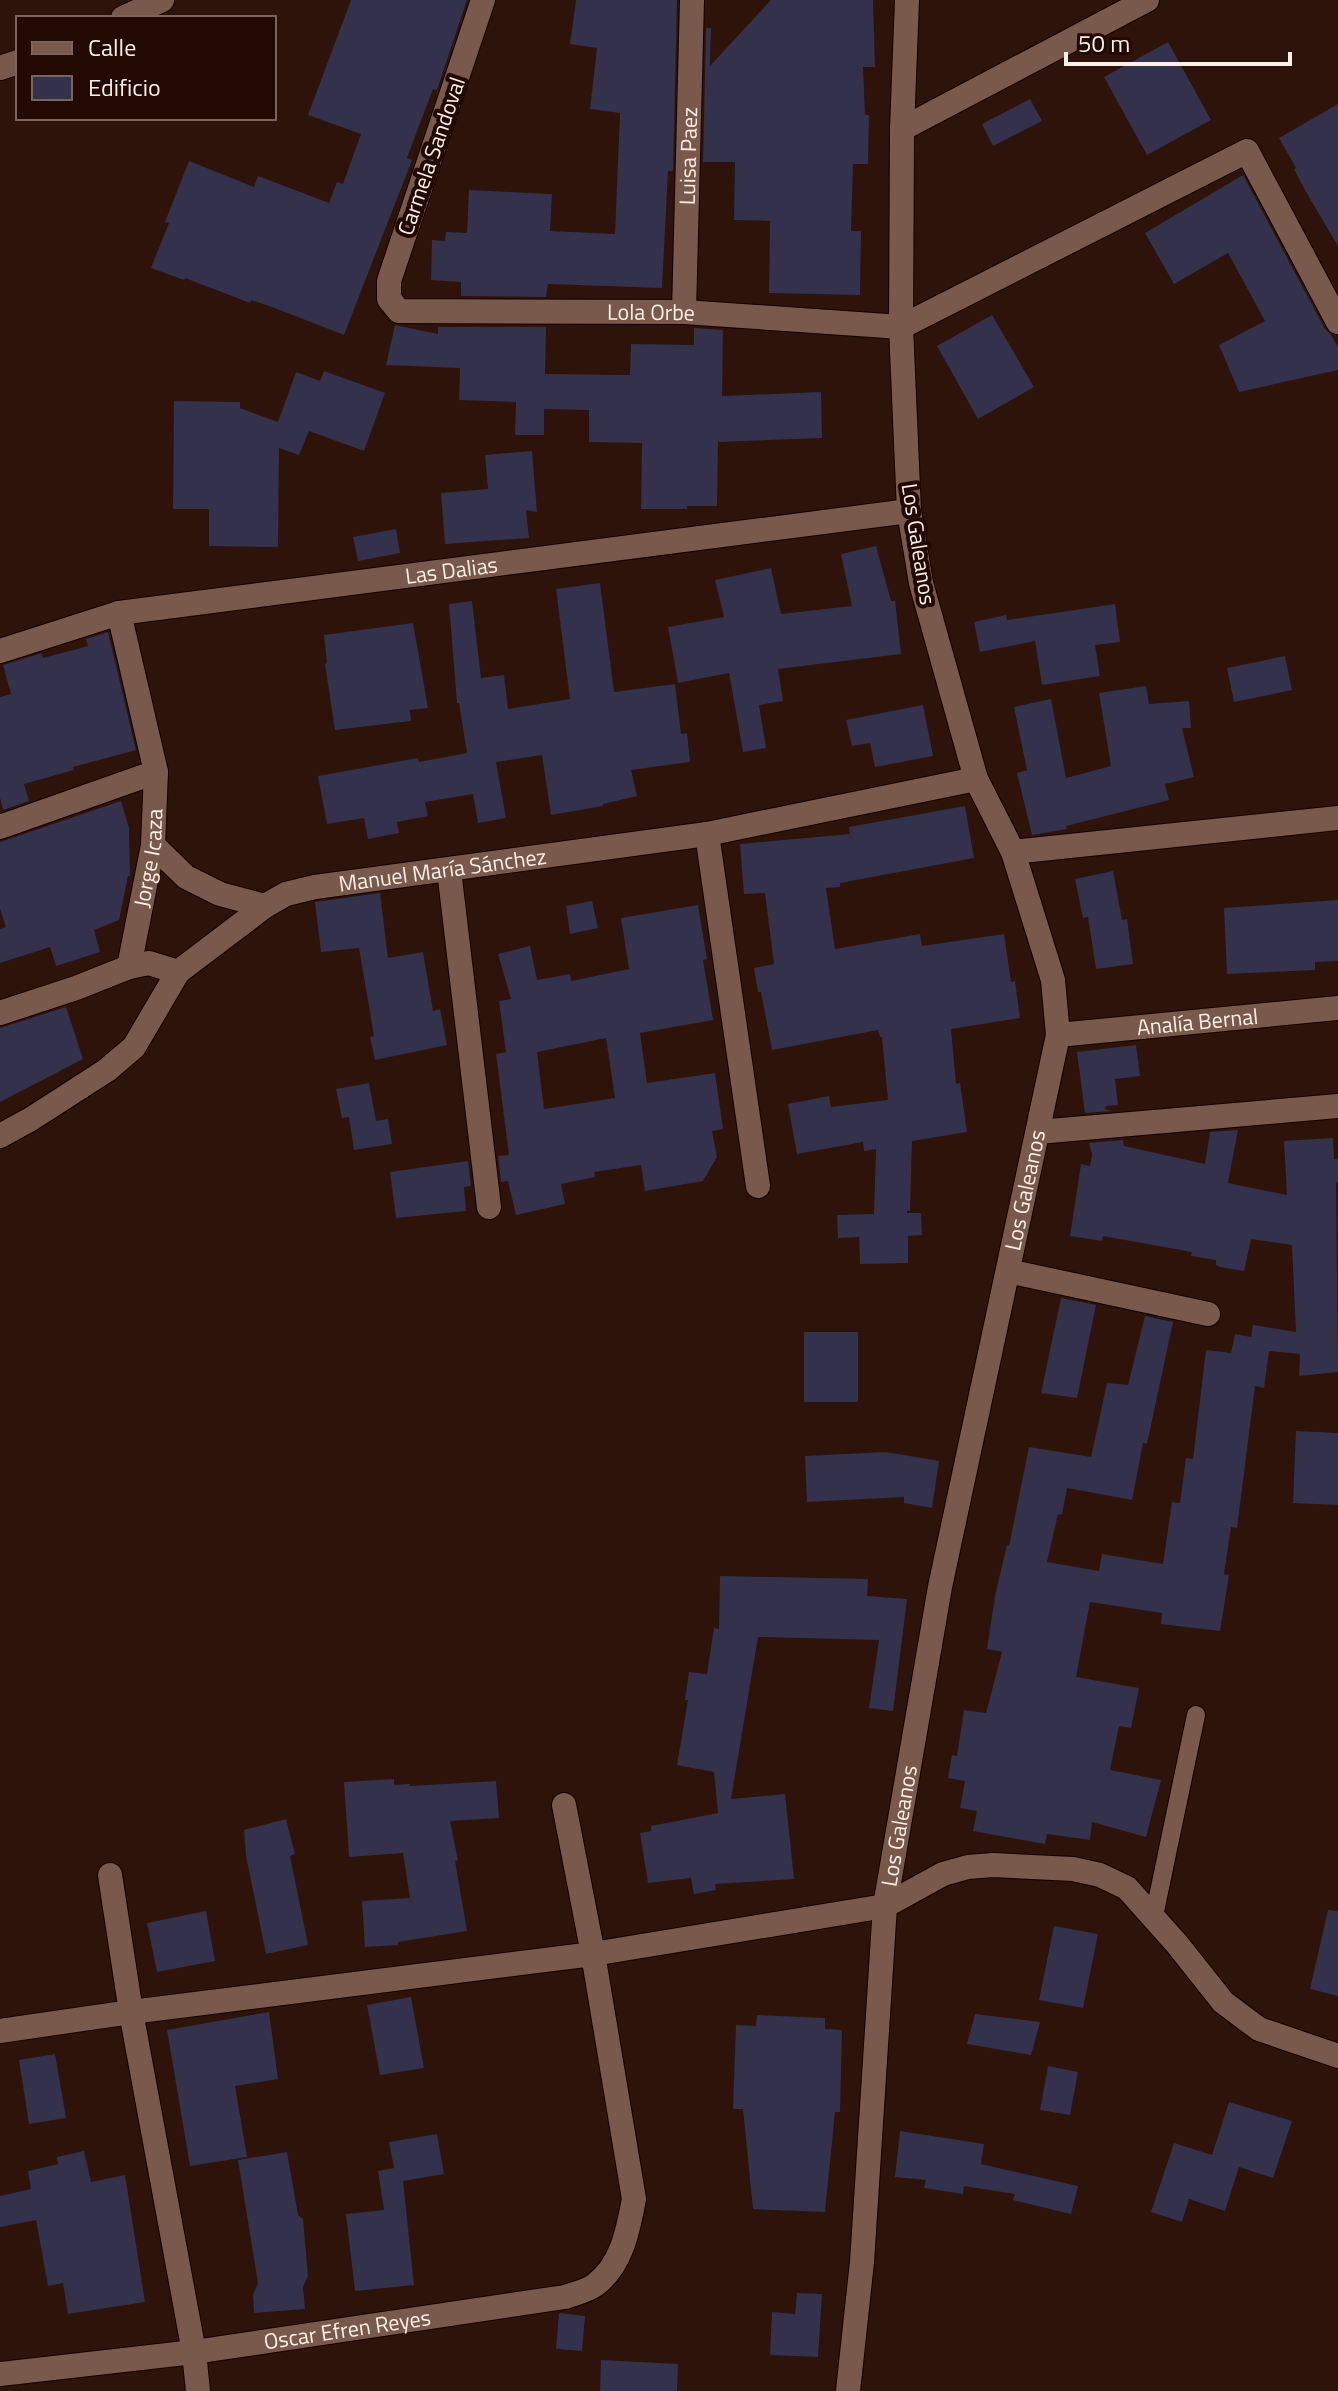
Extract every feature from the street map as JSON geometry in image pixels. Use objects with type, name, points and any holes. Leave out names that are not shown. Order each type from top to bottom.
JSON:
[{"type":"street","points":[[127,16],[162,0]]},
{"type":"street","name":"Carmela Sandoval","points":[[399,311],[389,299],[389,281],[483,0]]},
{"type":"street","name":"Luisa Paez","points":[[684,312],[692,0]]},
{"type":"street","name":"Los Galeanos","points":[[848,2391],[862,2262],[885,1906],[940,1587],[1058,1035],[1053,980],[1013,852],[976,779],[921,583],[909,511],[901,327],[902,129],[907,0]]},
{"type":"street","points":[[902,129],[1147,0]]},
{"type":"street","points":[[901,327],[1247,151],[1338,322]]},
{"type":"street","name":"Lola Orbe","points":[[399,311],[684,312],[901,327]]},
{"type":"street","name":"Las Dalias","points":[[0,651],[119,613],[909,511]]},
{"type":"street","name":"Jorge Icaza","points":[[119,613],[156,772],[153,845],[129,967]]},
{"type":"street","points":[[0,827],[156,772]]},
{"type":"street","name":"Manuel María Sánchez","points":[[0,1136],[107,1070],[134,1047],[178,972],[265,906],[286,894],[315,887],[707,834],[976,779]]},
{"type":"street","points":[[1013,852],[1338,818]]},
{"type":"street","points":[[707,834],[758,1186]]},
{"type":"street","points":[[153,845],[186,877],[220,894],[265,906]]},
{"type":"street","points":[[449,870],[489,1207]]},
{"type":"street","points":[[0,1013],[129,967],[149,963],[178,972]]},
{"type":"street","name":"Analía Bernal","points":[[1058,1035],[1338,1008]]},
{"type":"street","points":[[1038,1132],[1338,1106]]},
{"type":"street","points":[[1008,1271],[1208,1314]]},
{"type":"street","points":[[564,1805],[593,1954]]},
{"type":"street","points":[[0,2031],[593,1954],[885,1906],[943,1874],[968,1867],[993,1865],[1073,1869],[1100,1875],[1127,1888],[1154,1916],[1223,2002],[1259,2029],[1338,2056]]},
{"type":"street","points":[[110,1875],[131,2012],[194,2352],[198,2391]]},
{"type":"street","name":"Oscar Efren Reyes","points":[[0,2374],[194,2352],[565,2297],[594,2286],[617,2260],[628,2232],[634,2199],[593,1954]]},
{"type":"lane","points":[[1154,1916],[1196,1715]]},
{"type":"building","points":[[351,0],[467,0],[437,90],[433,89],[407,158],[412,160],[344,335],[272,307],[251,300],[250,303],[151,268],[189,161],[254,187],[258,176],[329,203],[337,182],[343,184],[361,134],[308,115]]},
{"type":"building","points":[[576,0],[677,0],[673,171],[668,171],[662,288],[548,284],[546,297],[461,296],[461,282],[431,280],[432,240],[445,241],[446,232],[467,233],[469,190],[552,194],[550,231],[615,234],[620,113],[590,109],[597,48],[570,44]]},
{"type":"building","points":[[771,0],[873,0],[875,67],[863,67],[865,115],[869,115],[868,164],[853,164],[851,231],[861,231],[860,295],[769,293],[770,221],[734,220],[735,162],[703,162],[706,28],[711,28],[710,66]]},
{"type":"building","points":[[1168,42],[1211,120],[1147,155],[1104,77]]},
{"type":"building","points":[[1030,99],[1042,121],[993,146],[982,124]]},
{"type":"building","points":[[1338,104],[1338,246],[1279,138]]},
{"type":"building","points":[[1243,175],[1325,329],[1338,347],[1338,370],[1239,392],[1219,345],[1265,321],[1228,253],[1174,284],[1145,233]]},
{"type":"building","points":[[992,315],[1034,387],[978,419],[937,346]]},
{"type":"building","points":[[395,325],[438,334],[438,327],[546,327],[545,374],[630,375],[631,344],[694,345],[694,328],[723,330],[722,396],[821,392],[822,438],[718,442],[717,506],[641,509],[642,443],[589,442],[589,410],[544,409],[544,435],[515,435],[516,402],[459,400],[460,368],[386,365]]},
{"type":"building","points":[[324,371],[385,393],[364,451],[309,431],[299,455],[279,448],[278,547],[209,546],[209,509],[173,509],[174,401],[240,402],[240,408],[278,422],[296,372],[320,381]]},
{"type":"building","points":[[532,451],[537,512],[526,510],[529,538],[445,544],[441,493],[488,489],[485,455]]},
{"type":"building","points":[[396,529],[400,553],[358,561],[353,537]]},
{"type":"building","points":[[876,546],[891,601],[895,601],[901,654],[778,669],[783,701],[759,705],[766,748],[743,752],[729,673],[678,683],[668,627],[724,617],[715,580],[771,568],[781,614],[852,606],[841,554]]},
{"type":"building","points":[[600,583],[614,692],[675,684],[681,734],[687,733],[690,762],[631,770],[637,796],[603,806],[551,815],[542,755],[496,762],[506,818],[478,823],[473,794],[425,802],[428,816],[397,822],[399,833],[368,839],[364,818],[327,824],[318,776],[418,758],[419,762],[467,753],[457,703],[449,604],[472,601],[481,678],[504,675],[508,709],[570,699],[556,589]]},
{"type":"building","points":[[1115,604],[1120,642],[1095,645],[1100,676],[1042,685],[1035,641],[980,652],[974,622],[1006,615],[1007,620]]},
{"type":"building","points":[[413,623],[428,708],[410,710],[411,721],[335,730],[324,635]]},
{"type":"building","points":[[108,632],[136,750],[24,784],[29,801],[3,810],[0,798],[0,697],[11,694],[3,665],[42,653],[43,658],[88,646],[86,639]]},
{"type":"building","points":[[1285,656],[1292,690],[1234,702],[1227,668]]},
{"type":"building","points":[[1146,686],[1149,704],[1189,701],[1191,728],[1182,728],[1194,777],[1165,784],[1169,800],[1066,826],[1067,829],[1032,835],[1017,773],[1027,770],[1014,707],[1051,699],[1066,778],[1111,766],[1099,693]]},
{"type":"building","points":[[923,705],[933,756],[875,767],[870,743],[852,746],[846,720]]},
{"type":"building","points":[[121,801],[129,828],[130,876],[119,920],[94,930],[100,952],[56,966],[50,947],[0,963],[0,929],[6,927],[0,909],[0,842]]},
{"type":"building","points":[[965,806],[974,858],[826,888],[835,949],[920,934],[922,946],[1004,934],[1020,1018],[951,1029],[956,1084],[960,1083],[967,1132],[912,1141],[910,1211],[907,1213],[921,1213],[922,1235],[908,1236],[908,1263],[860,1264],[859,1237],[838,1238],[837,1215],[874,1214],[876,1149],[864,1151],[863,1142],[797,1154],[788,1104],[829,1096],[831,1107],[888,1100],[882,1037],[878,1030],[772,1050],[754,968],[774,964],[765,893],[744,894],[740,844],[850,834],[849,827]]},
{"type":"building","points":[[1113,871],[1122,920],[1127,919],[1133,964],[1096,969],[1088,917],[1083,918],[1075,879]]},
{"type":"building","points":[[380,893],[388,958],[423,952],[433,1011],[440,1009],[447,1045],[375,1060],[370,1037],[374,1036],[359,948],[321,952],[315,902]]},
{"type":"building","points":[[1338,900],[1338,961],[1315,962],[1315,970],[1227,974],[1224,908]]},
{"type":"building","points":[[592,901],[598,928],[570,934],[566,906]]},
{"type":"building","points":[[698,905],[713,1020],[640,1033],[647,1083],[715,1073],[723,1129],[712,1131],[717,1157],[703,1181],[645,1191],[641,1165],[594,1172],[595,1177],[561,1184],[565,1204],[516,1215],[508,1181],[501,1182],[498,1156],[509,1155],[496,1054],[506,1052],[499,1001],[511,999],[498,954],[530,946],[537,980],[570,974],[571,981],[629,969],[621,918]],"holes":[[[606,1038],[615,1098],[544,1109],[537,1052]]]},
{"type":"building","points":[[66,1007],[83,1059],[0,1102],[0,1028]]},
{"type":"building","points":[[1136,1045],[1140,1076],[1115,1079],[1118,1105],[1106,1106],[1105,1109],[1112,1111],[1085,1113],[1077,1052]]},
{"type":"building","points":[[369,1083],[376,1121],[388,1119],[392,1144],[354,1150],[349,1117],[342,1118],[336,1089]]},
{"type":"building","points":[[1238,1130],[1228,1183],[1287,1195],[1284,1141],[1333,1138],[1334,1159],[1338,1159],[1338,1372],[1299,1376],[1300,1354],[1269,1351],[1264,1388],[1255,1386],[1237,1528],[1231,1527],[1224,1574],[1229,1575],[1220,1631],[1161,1624],[1162,1613],[1090,1602],[1076,1677],[1139,1688],[1131,1728],[1119,1726],[1110,1770],[1161,1780],[1146,1837],[1092,1822],[1090,1840],[1047,1834],[1045,1844],[973,1831],[977,1811],[960,1808],[965,1781],[948,1778],[952,1755],[957,1756],[964,1710],[986,1713],[1002,1652],[987,1649],[995,1596],[1009,1546],[1029,1447],[1091,1457],[1107,1383],[1128,1385],[1145,1316],[1173,1322],[1132,1500],[1067,1488],[1047,1562],[1099,1571],[1102,1554],[1163,1564],[1172,1502],[1180,1503],[1186,1458],[1193,1459],[1206,1350],[1231,1353],[1235,1334],[1251,1337],[1253,1325],[1296,1332],[1292,1245],[1251,1239],[1244,1271],[1220,1267],[1216,1265],[1216,1260],[1191,1256],[1192,1252],[1103,1236],[1102,1241],[1070,1236],[1081,1164],[1090,1166],[1092,1154],[1089,1143],[1123,1140],[1124,1146],[1205,1164],[1210,1132]]},
{"type":"building","points":[[468,1161],[471,1186],[464,1187],[466,1211],[396,1218],[390,1172]]},
{"type":"building","points":[[1061,1298],[1096,1305],[1077,1398],[1041,1393]]},
{"type":"building","points":[[804,1332],[858,1332],[858,1402],[804,1402]]},
{"type":"building","points":[[1296,1431],[1338,1433],[1338,1505],[1293,1503]]},
{"type":"building","points":[[886,1452],[939,1461],[932,1508],[904,1503],[904,1497],[807,1502],[805,1456]]},
{"type":"building","points":[[720,1576],[868,1579],[867,1596],[907,1599],[893,1711],[869,1708],[879,1640],[758,1637],[731,1799],[785,1794],[794,1879],[715,1884],[716,1890],[694,1894],[691,1878],[648,1883],[640,1833],[651,1831],[651,1826],[718,1813],[714,1772],[677,1765],[688,1700],[685,1700],[689,1672],[707,1674],[714,1628],[719,1629]]},
{"type":"building","points":[[394,1779],[394,1785],[410,1786],[496,1781],[499,1818],[450,1821],[467,1931],[398,1942],[398,1945],[365,1947],[362,1901],[410,1898],[403,1853],[349,1857],[344,1782]]},
{"type":"building","points":[[286,1819],[295,1854],[290,1856],[308,1945],[266,1954],[246,1856],[244,1830]]},
{"type":"building","points":[[1328,1910],[1338,1911],[1338,1996],[1310,1989]]},
{"type":"building","points":[[206,1911],[215,1961],[157,1972],[147,1923]]},
{"type":"building","points":[[1054,1926],[1098,1934],[1083,2008],[1039,2000]]},
{"type":"building","points":[[411,1997],[424,2068],[380,2075],[367,2005]]},
{"type":"building","points":[[269,2012],[278,2079],[235,2086],[247,2157],[190,2166],[167,2030]]},
{"type":"building","points":[[975,2014],[1040,2022],[1031,2055],[967,2044]]},
{"type":"building","points":[[757,2015],[825,2018],[825,2029],[842,2030],[840,2112],[835,2112],[825,2212],[753,2209],[743,2109],[733,2109],[736,2025],[756,2026]]},
{"type":"building","points":[[55,2054],[66,2118],[29,2124],[19,2060]]},
{"type":"building","points":[[1048,2066],[1078,2072],[1070,2115],[1040,2110]]},
{"type":"building","points":[[1229,2102],[1292,2121],[1273,2178],[1239,2167],[1225,2211],[1189,2199],[1182,2222],[1151,2212],[1174,2143],[1212,2155]]},
{"type":"building","points":[[900,2131],[984,2144],[981,2164],[1078,2186],[1071,2214],[1013,2200],[1015,2194],[964,2186],[963,2194],[924,2188],[926,2180],[895,2177]]},
{"type":"building","points":[[437,2134],[444,2174],[403,2181],[414,2285],[355,2291],[346,2214],[384,2210],[378,2171],[394,2168],[389,2142]]},
{"type":"building","points":[[84,2151],[91,2182],[125,2175],[145,2302],[68,2314],[63,2283],[48,2286],[36,2220],[0,2227],[0,2196],[31,2189],[28,2171],[58,2164],[57,2157]]},
{"type":"building","points":[[287,2152],[298,2215],[303,2219],[308,2276],[303,2287],[305,2309],[254,2313],[253,2295],[258,2283],[238,2160]]},
{"type":"building","points":[[797,2293],[822,2294],[818,2357],[770,2355],[772,2312],[795,2314]]},
{"type":"building","points":[[559,2313],[585,2316],[582,2351],[556,2349]]},
{"type":"building","points":[[601,2360],[678,2364],[677,2391],[600,2391]]}]
